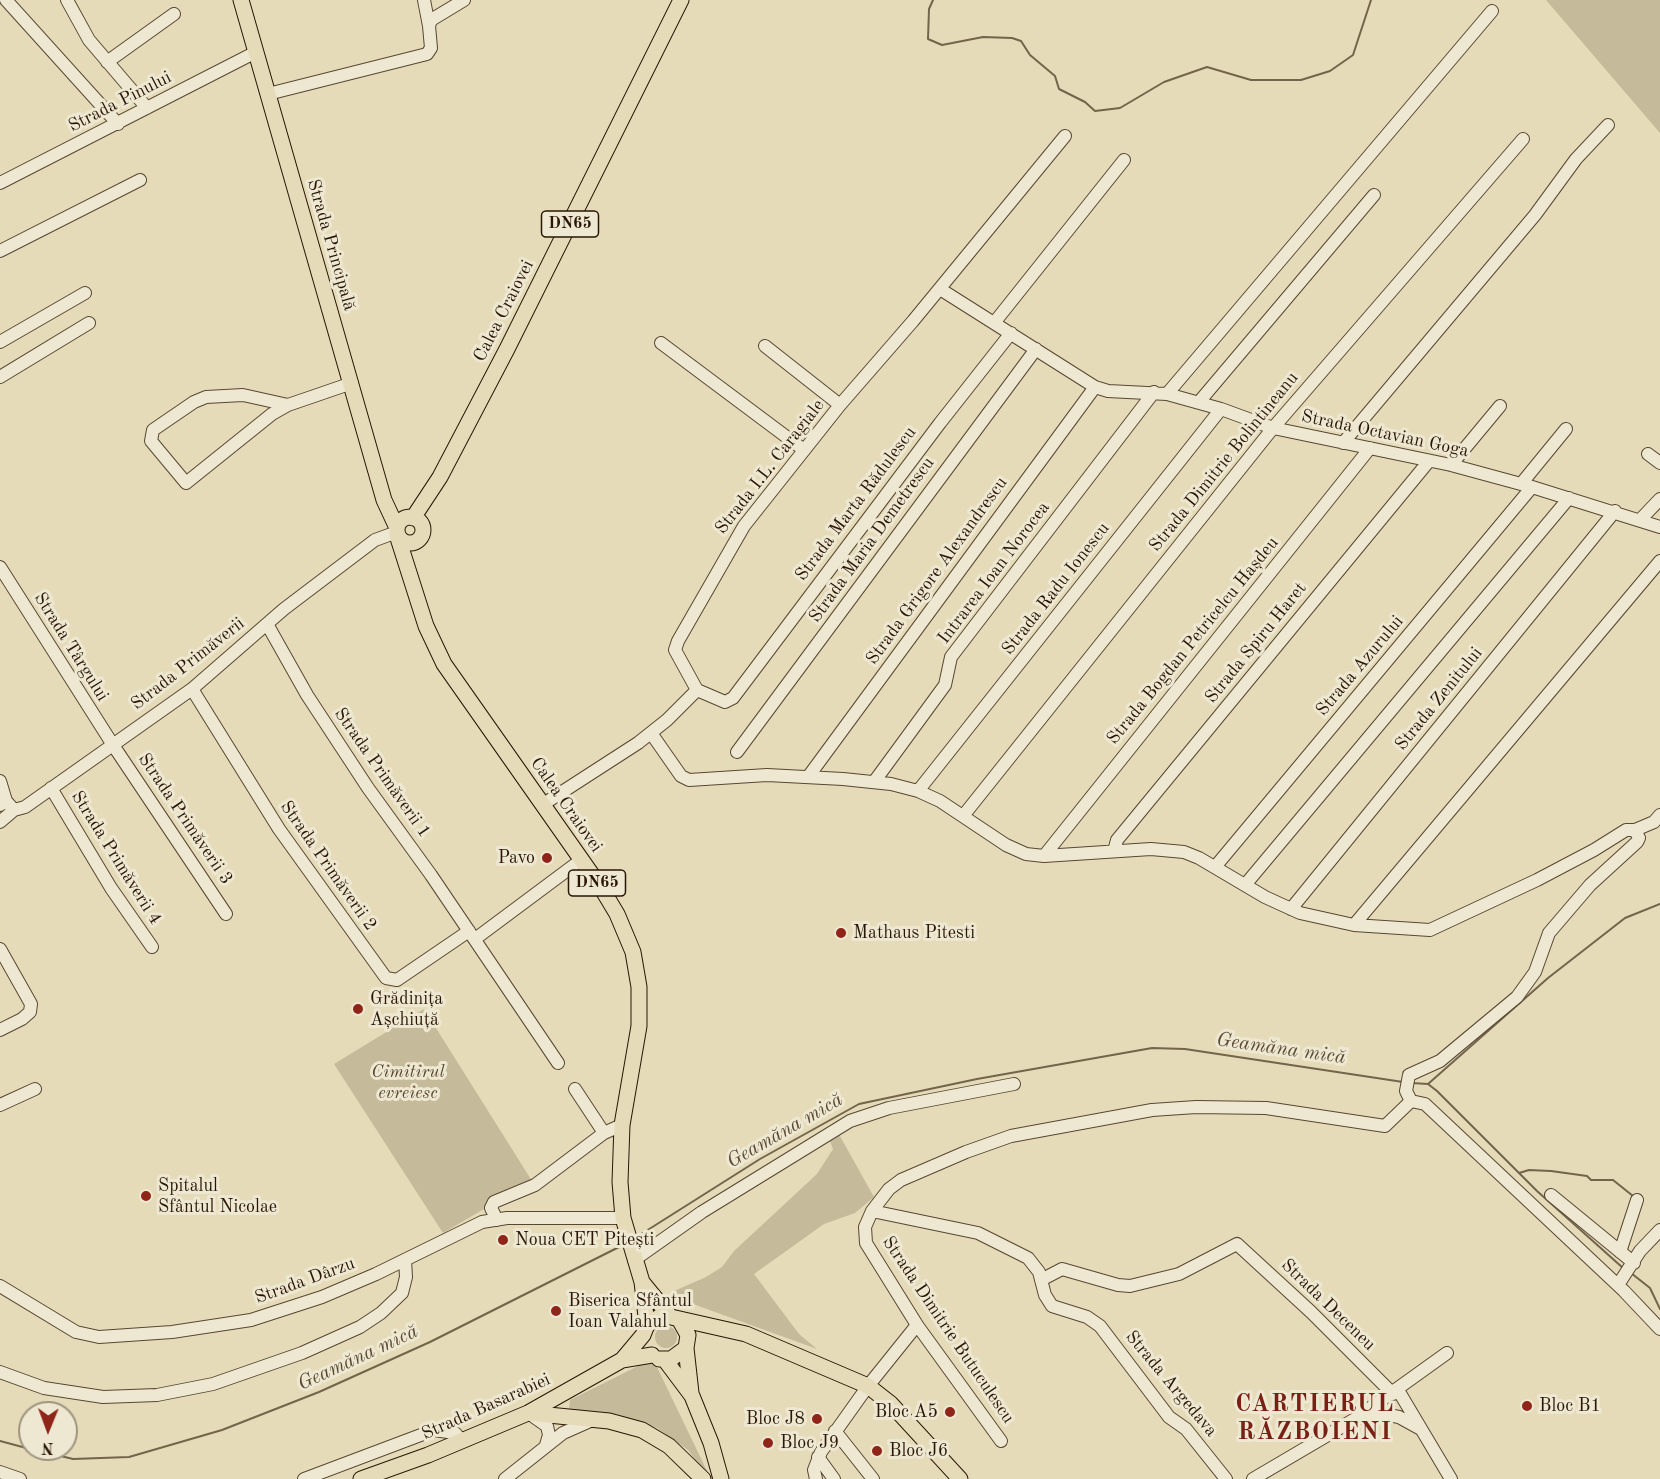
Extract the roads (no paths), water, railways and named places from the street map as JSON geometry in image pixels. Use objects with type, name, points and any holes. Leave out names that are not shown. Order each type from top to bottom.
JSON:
[{"type":"main road","name":"Strada Principală","points":[[241,0],[384,500],[407,529]]},
{"type":"main road","name":"Calea Craiovei","points":[[642,1282],[623,1218],[620,1182],[622,1125],[639,1031],[637,971],[633,952],[617,914],[444,664],[426,627],[412,576],[407,529],[440,477],[524,317],[681,0]]},
{"type":"main road","name":"Calea Craiovei","points":[[407,529],[412,576]]},
{"type":"main road","points":[[642,1282],[686,1329],[692,1396],[711,1443],[721,1479]]},
{"type":"main road","points":[[642,1282],[647,1349],[658,1357],[692,1396]]},
{"type":"main road","points":[[622,1360],[657,1317],[674,1317],[757,1338],[868,1386],[891,1404],[960,1479]]},
{"type":"main road","points":[[622,1360],[677,1357],[687,1344],[708,1329],[720,1327]]},
{"type":"main road","name":"Strada Basarabiei","points":[[362,1479],[528,1413],[622,1360]]},
{"type":"main road","points":[[528,1413],[564,1425],[593,1420],[618,1423],[651,1435],[685,1460],[703,1479]]},
{"type":"street","points":[[6,0],[118,124]]},
{"type":"street","points":[[67,0],[88,40],[147,108]]},
{"type":"street","points":[[268,94],[427,54],[431,48],[424,0]]},
{"type":"street","points":[[429,26],[431,20],[464,0]]},
{"type":"street","points":[[1167,394],[1492,11]]},
{"type":"street","points":[[107,62],[174,14]]},
{"type":"street","name":"Strada Pinului","points":[[0,183],[256,52]]},
{"type":"street","points":[[1343,442],[1535,215],[1576,159],[1608,125]]},
{"type":"street","name":"Strada I.L. Caragiale","points":[[697,690],[675,650],[744,526],[840,405],[940,289],[1065,136]]},
{"type":"street","name":"Strada Dimitrie Bolintineanu","points":[[963,816],[1273,428],[1523,139]]},
{"type":"street","points":[[994,323],[1124,160]]},
{"type":"street","points":[[0,250],[140,180]]},
{"type":"street","points":[[1199,402],[1374,195]]},
{"type":"street","name":"Strada Octavian Goga","points":[[940,289],[1095,387],[1108,391],[1167,394],[1221,409],[1273,428],[1451,465],[1527,485],[1660,527]]},
{"type":"street","points":[[0,342],[85,293]]},
{"type":"street","points":[[0,377],[89,323]]},
{"type":"street","name":"Strada Marta Rădulescu","points":[[697,690],[725,702],[733,698],[933,432],[1011,333]]},
{"type":"street","points":[[661,344],[804,450]]},
{"type":"street","points":[[765,346],[840,405]]},
{"type":"street","name":"Strada Maria Demetrescu","points":[[736,752],[1036,349]]},
{"type":"street","points":[[288,405],[243,394],[206,397],[194,402],[153,430],[151,441],[186,483],[272,414],[288,405],[352,383]]},
{"type":"street","name":"Strada Grigore Alexandrescu","points":[[808,777],[1095,387]]},
{"type":"street","name":"Intrarea Ioan Norocea","points":[[874,782],[945,685],[951,657],[1154,392]]},
{"type":"street","points":[[1451,465],[1500,406]]},
{"type":"street","name":"Strada Radu Ionescu","points":[[918,791],[1221,409]]},
{"type":"street","name":"Strada Azurului","points":[[1215,867],[1527,485],[1566,429]]},
{"type":"street","name":"Strada Bogdan Petricelcu Hașdeu","points":[[1044,856],[1370,448]]},
{"type":"street","points":[[1648,454],[1660,463]]},
{"type":"street","name":"Strada Spiru Haret","points":[[1114,851],[1117,840],[1429,461]]},
{"type":"street","points":[[1245,885],[1569,498]]},
{"type":"street","points":[[1640,520],[1660,499]]},
{"type":"street","name":"Strada Zenitului","points":[[1291,909],[1615,511]]},
{"type":"street","name":"Strada Primăverii","points":[[0,822],[7,805],[25,807],[192,689],[267,624],[375,540],[407,529]]},
{"type":"street","points":[[1353,925],[1660,561]]},
{"type":"street","name":"Strada Târgului","points":[[0,567],[113,745]]},
{"type":"street","name":"Strada Primăverii 1","points":[[267,624],[327,727],[558,1063]]},
{"type":"street","name":"Strada Primăverii 2","points":[[192,689],[279,829],[386,978],[397,980],[472,935],[581,860]]},
{"type":"street","points":[[543,805],[651,733],[697,690]]},
{"type":"street","points":[[651,733],[681,776],[689,780],[767,775],[874,782],[918,791],[963,816],[1006,845],[1026,854],[1044,856],[1151,849],[1184,852],[1291,909],[1326,920],[1353,925],[1430,930],[1537,880],[1626,830],[1635,830],[1654,822],[1660,815]]},
{"type":"street","name":"Strada Primăverii 3","points":[[113,745],[226,914]]},
{"type":"street","points":[[0,781],[7,805]]},
{"type":"street","name":"Strada Primăverii 4","points":[[51,788],[111,888],[152,947]]},
{"type":"street","points":[[1626,1274],[1408,1090],[1409,1076],[1430,1066],[1455,1049],[1517,997],[1535,972],[1549,933],[1590,885],[1637,842],[1639,838],[1635,830]]},
{"type":"street","points":[[0,949],[32,1004],[30,1012],[22,1019],[0,1030]]},
{"type":"street","points":[[633,1257],[850,1121],[889,1108],[1014,1084]]},
{"type":"street","points":[[0,1105],[35,1089]]},
{"type":"street","points":[[575,1089],[604,1133]]},
{"type":"street","name":"Strada Dimitrie Butuculescu","points":[[1001,1441],[918,1325],[866,1244],[865,1227],[872,1211],[888,1190],[901,1180],[966,1152],[1011,1136],[1152,1110],[1232,1106],[1385,1126],[1390,1123],[1408,1090]]},
{"type":"street","points":[[497,1220],[491,1208],[494,1202],[535,1185],[604,1133],[622,1125]]},
{"type":"street","points":[[1551,1195],[1620,1252]]},
{"type":"street","points":[[1637,1200],[1620,1252],[1626,1274],[1660,1329]]},
{"type":"street","name":"Strada Argedava","points":[[872,1211],[988,1237],[1028,1258],[1052,1306],[1087,1317],[1100,1326],[1170,1417],[1186,1429],[1226,1479]]},
{"type":"street","name":"Strada Dârzu","points":[[0,1286],[76,1332],[99,1338],[172,1332],[251,1320],[322,1297],[482,1222],[623,1218]]},
{"type":"street","points":[[1626,1274],[1640,1251],[1660,1230]]},
{"type":"street","name":"Strada Deceneu","points":[[1041,1280],[1062,1269],[1118,1285],[1130,1286],[1179,1274],[1237,1244],[1395,1392],[1423,1431],[1451,1479]]},
{"type":"street","points":[[0,1372],[44,1388],[103,1397],[157,1395],[213,1384],[310,1350],[367,1322],[393,1304],[402,1293],[406,1276],[405,1260]]},
{"type":"street","points":[[816,1479],[814,1470],[818,1457],[835,1431],[918,1325]]},
{"type":"street","points":[[1253,1479],[1355,1419],[1442,1356]]},
{"type":"street","points":[[506,1479],[546,1445],[564,1425],[556,1399]]},
{"type":"street","points":[[528,1413],[547,1426],[549,1436],[546,1445]]},
{"type":"street","points":[[1355,1419],[1389,1415],[1423,1431]]},
{"type":"street","points":[[304,1479],[434,1430],[455,1433],[462,1441]]},
{"type":"street","points":[[835,1431],[873,1479]]},
{"type":"street","points":[[818,1457],[834,1479]]},
{"type":"street","points":[[0,1472],[20,1479]]},
{"type":"waterway","points":[[933,0],[929,9],[928,39],[942,45],[983,37],[1012,38],[1021,41],[1030,55],[1055,76],[1059,89],[1085,102],[1095,111],[1120,108],[1164,82],[1207,67],[1251,80],[1301,80],[1330,71],[1353,55],[1371,0]]},
{"type":"waterway","points":[[1428,1084],[1548,978],[1625,918],[1660,904]]},
{"type":"waterway","name":"Geamăna mică","points":[[635,1238],[760,1159],[859,1104],[977,1079],[1152,1048],[1185,1049],[1403,1082]]},
{"type":"waterway","name":"Geamăna mică","points":[[1412,1083],[1428,1084],[1437,1091],[1537,1191],[1623,1268]]},
{"type":"waterway","points":[[1519,1173],[1529,1170],[1551,1171],[1587,1176],[1591,1180],[1613,1180],[1633,1196]]},
{"type":"waterway","name":"Geamăna mică","points":[[78,1459],[129,1457],[222,1430],[319,1392],[430,1342],[625,1244]]},
{"type":"waterway","name":"Geamăna mică","points":[[1631,1273],[1650,1288],[1660,1309]]},
{"type":"waterway","name":"Geamăna mică","points":[[0,1441],[18,1446]]},
{"type":"place","name":"Pavo","points":[[547,858]]},
{"type":"place","name":"Mathaus Pitesti","points":[[841,933]]},
{"type":"place","name":"Grădinița Așchiuță","points":[[358,1009]]},
{"type":"place","name":"Spitalul Sfântul Nicolae","points":[[146,1196]]},
{"type":"place","name":"Noua CET Pitești","points":[[503,1240]]},
{"type":"place","name":"Biserica Sfântul Ioan Valahul","points":[[556,1311]]},
{"type":"place","name":"Bloc B1","points":[[1527,1406]]},
{"type":"place","name":"Bloc A5","points":[[950,1412]]},
{"type":"place","name":"Bloc J8","points":[[817,1419]]},
{"type":"place","name":"Bloc J9","points":[[768,1443]]},
{"type":"place","name":"Bloc J6","points":[[877,1451]]},
{"type":"district","name":"CARTIERUL RĂZBOIENI","points":[[1315,1419]]},
{"type":"park label","name":"Cimitirul evreiesc","points":[[408,1082]]}]
